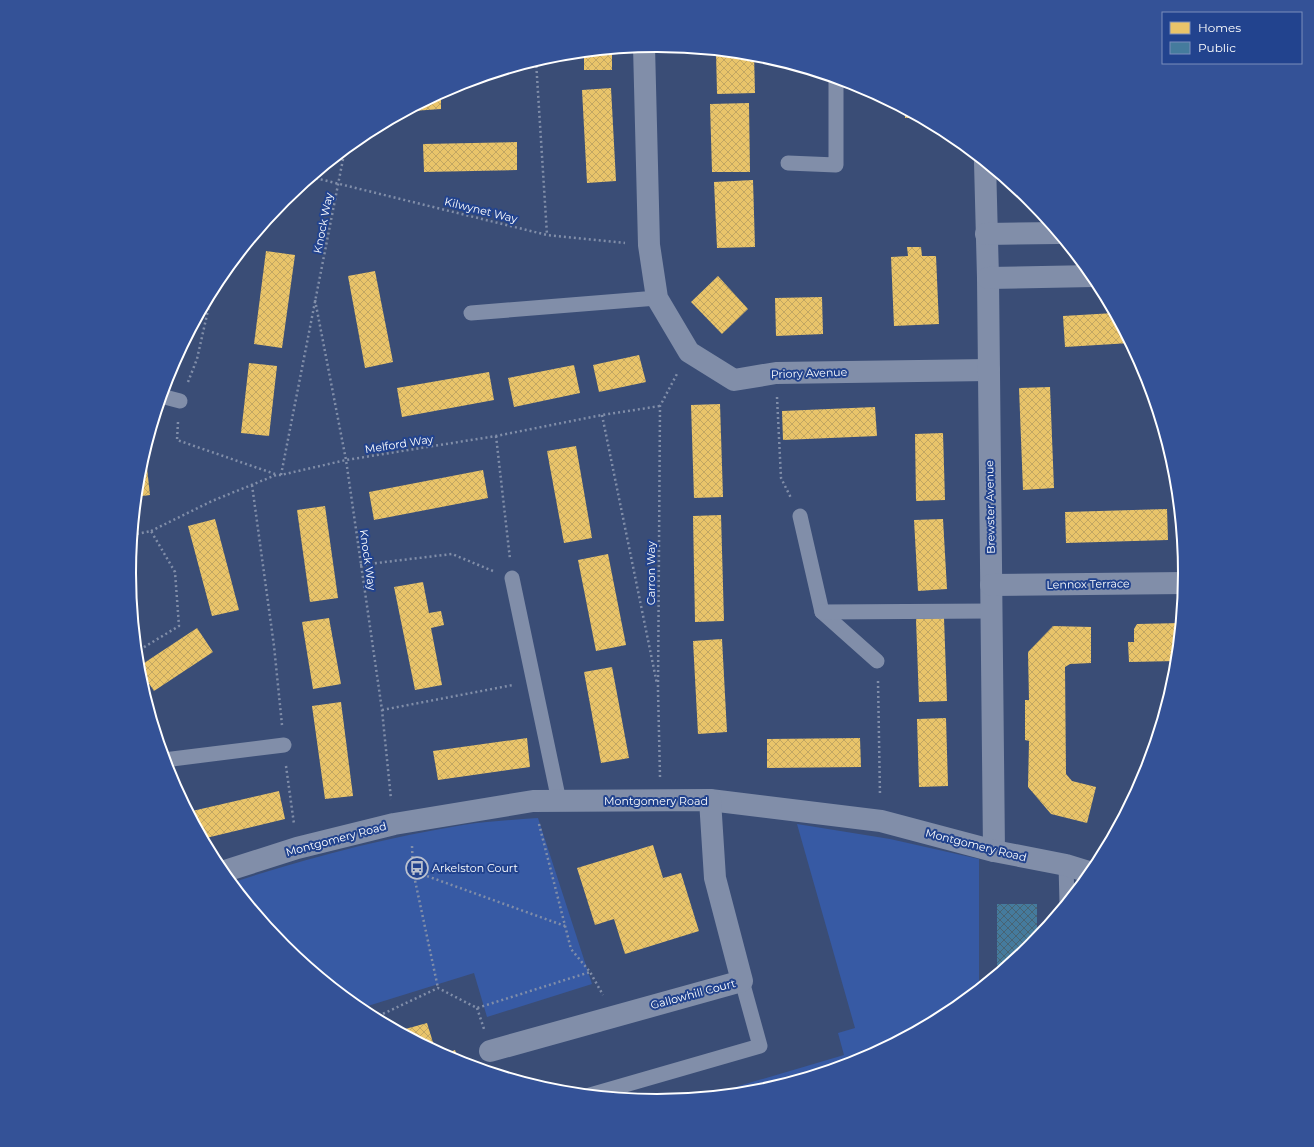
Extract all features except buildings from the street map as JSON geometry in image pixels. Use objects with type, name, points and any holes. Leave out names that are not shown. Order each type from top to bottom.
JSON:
[{"type":"street","name":"Priory Avenue","points":[[644,52],[649,245],[657,298],[689,352],[734,380],[776,373],[989,370]]},
{"type":"street","name":"Brewster Avenue","points":[[985,169],[988,278],[994,851]]},
{"type":"street","points":[[986,234],[1052,233]]},
{"type":"street","points":[[988,278],[1085,276]]},
{"type":"street","name":"Lennox Terrace","points":[[992,585],[1178,583]]},
{"type":"street","name":"Montgomery Road","points":[[228,870],[298,848],[402,822],[533,801],[710,800],[881,821],[994,851],[1066,865],[1085,871]]},
{"type":"street","name":"Gallowhill Court","points":[[490,1051],[742,981],[715,878],[710,800]]},
{"type":"lane","points":[[788,162],[836,165],[836,84]]},
{"type":"lane","points":[[471,313],[657,298]]},
{"type":"lane","points":[[166,397],[180,401]]},
{"type":"lane","points":[[800,516],[822,612],[877,661]]},
{"type":"lane","points":[[512,578],[558,801]]},
{"type":"lane","points":[[822,612],[991,611]]},
{"type":"lane","points":[[170,759],[284,745]]},
{"type":"lane","points":[[1066,865],[1067,896]]},
{"type":"lane","points":[[600,1092],[760,1046],[742,981]]},
{"type":"path","points":[[536,67],[547,235]]},
{"type":"path","name":"Knock Way","points":[[281,476],[344,157]]},
{"type":"path","name":"Kilwynet Way","points":[[317,178],[547,235],[649,245]]},
{"type":"path","name":"Knock Way","points":[[316,300],[346,460],[382,710],[402,822],[438,988]]},
{"type":"path","points":[[180,401],[197,359],[209,307]]},
{"type":"path","name":"Carron Way","points":[[660,801],[658,690],[660,406],[689,352]]},
{"type":"path","points":[[776,373],[782,478],[800,516]]},
{"type":"path","name":"Melford Way","points":[[180,401],[177,440],[281,476],[346,460],[496,436],[602,415],[660,406]]},
{"type":"path","points":[[602,415],[658,690]]},
{"type":"path","points":[[360,565],[452,554],[512,578],[496,436]]},
{"type":"path","points":[[137,534],[151,531],[212,501],[276,475]]},
{"type":"path","points":[[252,485],[274,646],[284,745],[298,848]]},
{"type":"path","points":[[141,649],[179,626],[175,572],[151,531]]},
{"type":"path","points":[[877,661],[881,821]]},
{"type":"path","points":[[382,710],[533,681]]},
{"type":"path","points":[[533,801],[571,948],[590,972],[615,1016]]},
{"type":"path","points":[[413,871],[565,926]]},
{"type":"path","points":[[380,1015],[438,988],[477,1008],[590,972]]},
{"type":"shaded area","points":[[538,818],[592,984],[487,1017],[474,973],[366,1006],[313,966],[288,942],[265,917],[236,881],[288,865],[375,842],[433,830],[500,821]]},
{"type":"shaded area","points":[[797,824],[890,839],[979,859],[979,983],[947,1007],[918,1025],[857,1055],[792,1077],[759,1085],[720,1091],[844,1055],[838,1033],[855,1028]]},
{"type":"place","name":"Arkelston Court","points":[[417,868]]}]
